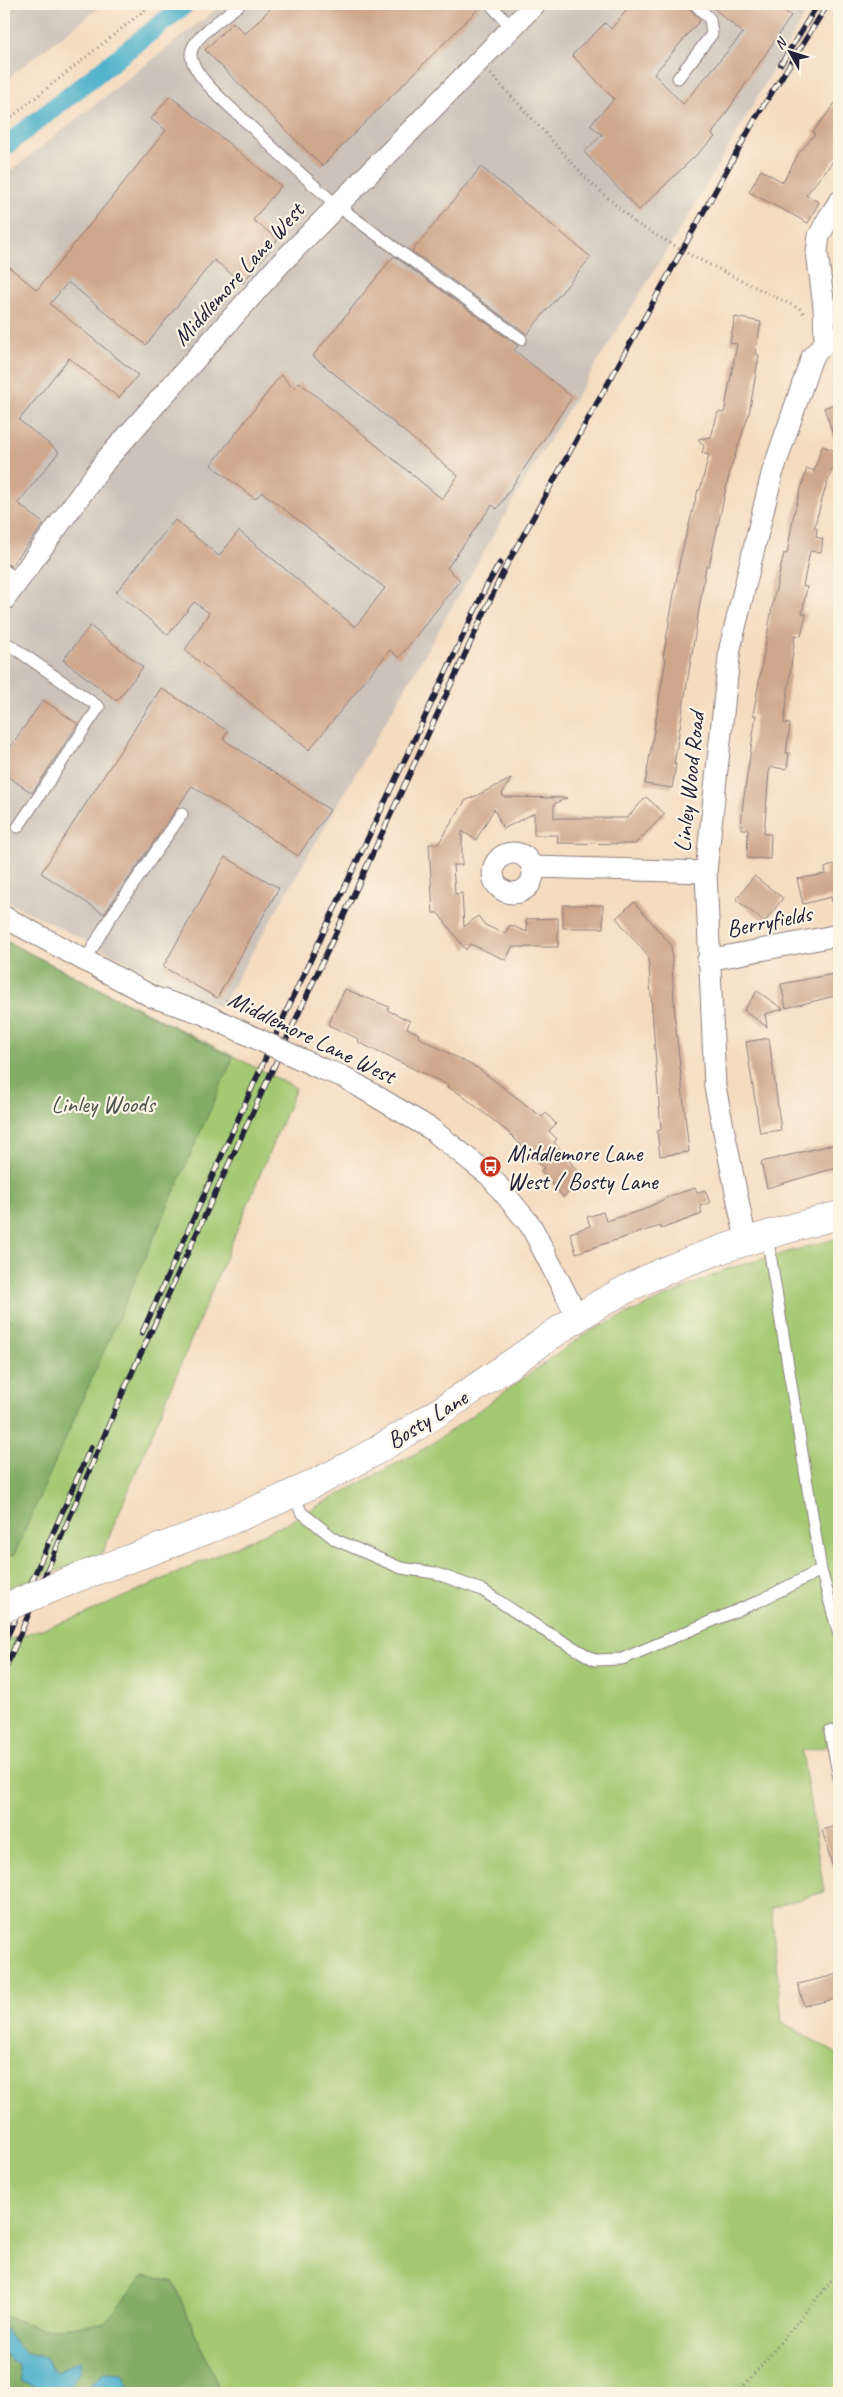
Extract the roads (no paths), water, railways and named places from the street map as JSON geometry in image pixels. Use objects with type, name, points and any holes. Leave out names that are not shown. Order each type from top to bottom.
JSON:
[{"type":"main road","name":"Bosty Lane","points":[[4,1608],[138,1557],[294,1494],[408,1432],[578,1318],[660,1272],[757,1238],[839,1215]]},
{"type":"street","name":"Middlemore Lane West","points":[[4,600],[11,575],[106,460],[279,265],[535,4]]},
{"type":"street","points":[[832,344],[824,307],[817,252],[819,236],[828,217],[839,202]]},
{"type":"street","name":"Linley Wood Road","points":[[757,1238],[715,1087],[708,960],[706,872],[730,648],[772,474],[812,358],[832,344]]},
{"type":"street","points":[[534,867],[706,872]]},
{"type":"street","name":"Middlemore Lane West","points":[[4,917],[153,997],[202,1013],[342,1076],[430,1129],[490,1176],[530,1226],[578,1318]]},
{"type":"street","name":"Berryfields","points":[[708,960],[839,935]]},
{"type":"lane","points":[[240,4],[195,42],[191,57],[198,72],[215,92],[301,174],[337,204],[521,339]]},
{"type":"lane","points":[[490,4],[512,28]]},
{"type":"lane","points":[[678,78],[712,34],[710,18],[695,4]]},
{"type":"lane","points":[[4,641],[99,707],[18,827]]},
{"type":"lane","points":[[84,961],[108,922],[182,814]]},
{"type":"lane","points":[[757,1238],[821,1570],[839,1635]]},
{"type":"lane","points":[[294,1494],[301,1512],[336,1540],[401,1568],[435,1573],[482,1590],[538,1627],[595,1660],[622,1659],[757,1602],[821,1570]]},
{"type":"lane","points":[[830,1732],[839,1778]]},
{"type":"water","points":[[4,2327],[20,2349],[30,2354],[46,2357],[49,2366],[56,2372],[80,2360],[81,2371],[71,2382],[81,2393],[53,2393],[21,2382],[18,2365],[4,2354]]},
{"type":"water","points":[[105,2372],[122,2373],[130,2391],[150,2393],[81,2393]]},
{"type":"waterway","points":[[4,147],[186,4]]},
{"type":"railway","points":[[781,64],[818,4]]},
{"type":"railway","points":[[4,1672],[118,1403],[505,568],[757,116],[828,4]]},
{"type":"railway","points":[[142,1333],[287,1010],[486,587],[500,563]]},
{"type":"railway","points":[[4,1644],[91,1447]]},
{"type":"place","name":"Middlemore Lane West / Bosty Lane","points":[[491,1167]]},
{"type":"park label","name":"Linley Woods","points":[[103,1104]]}]
